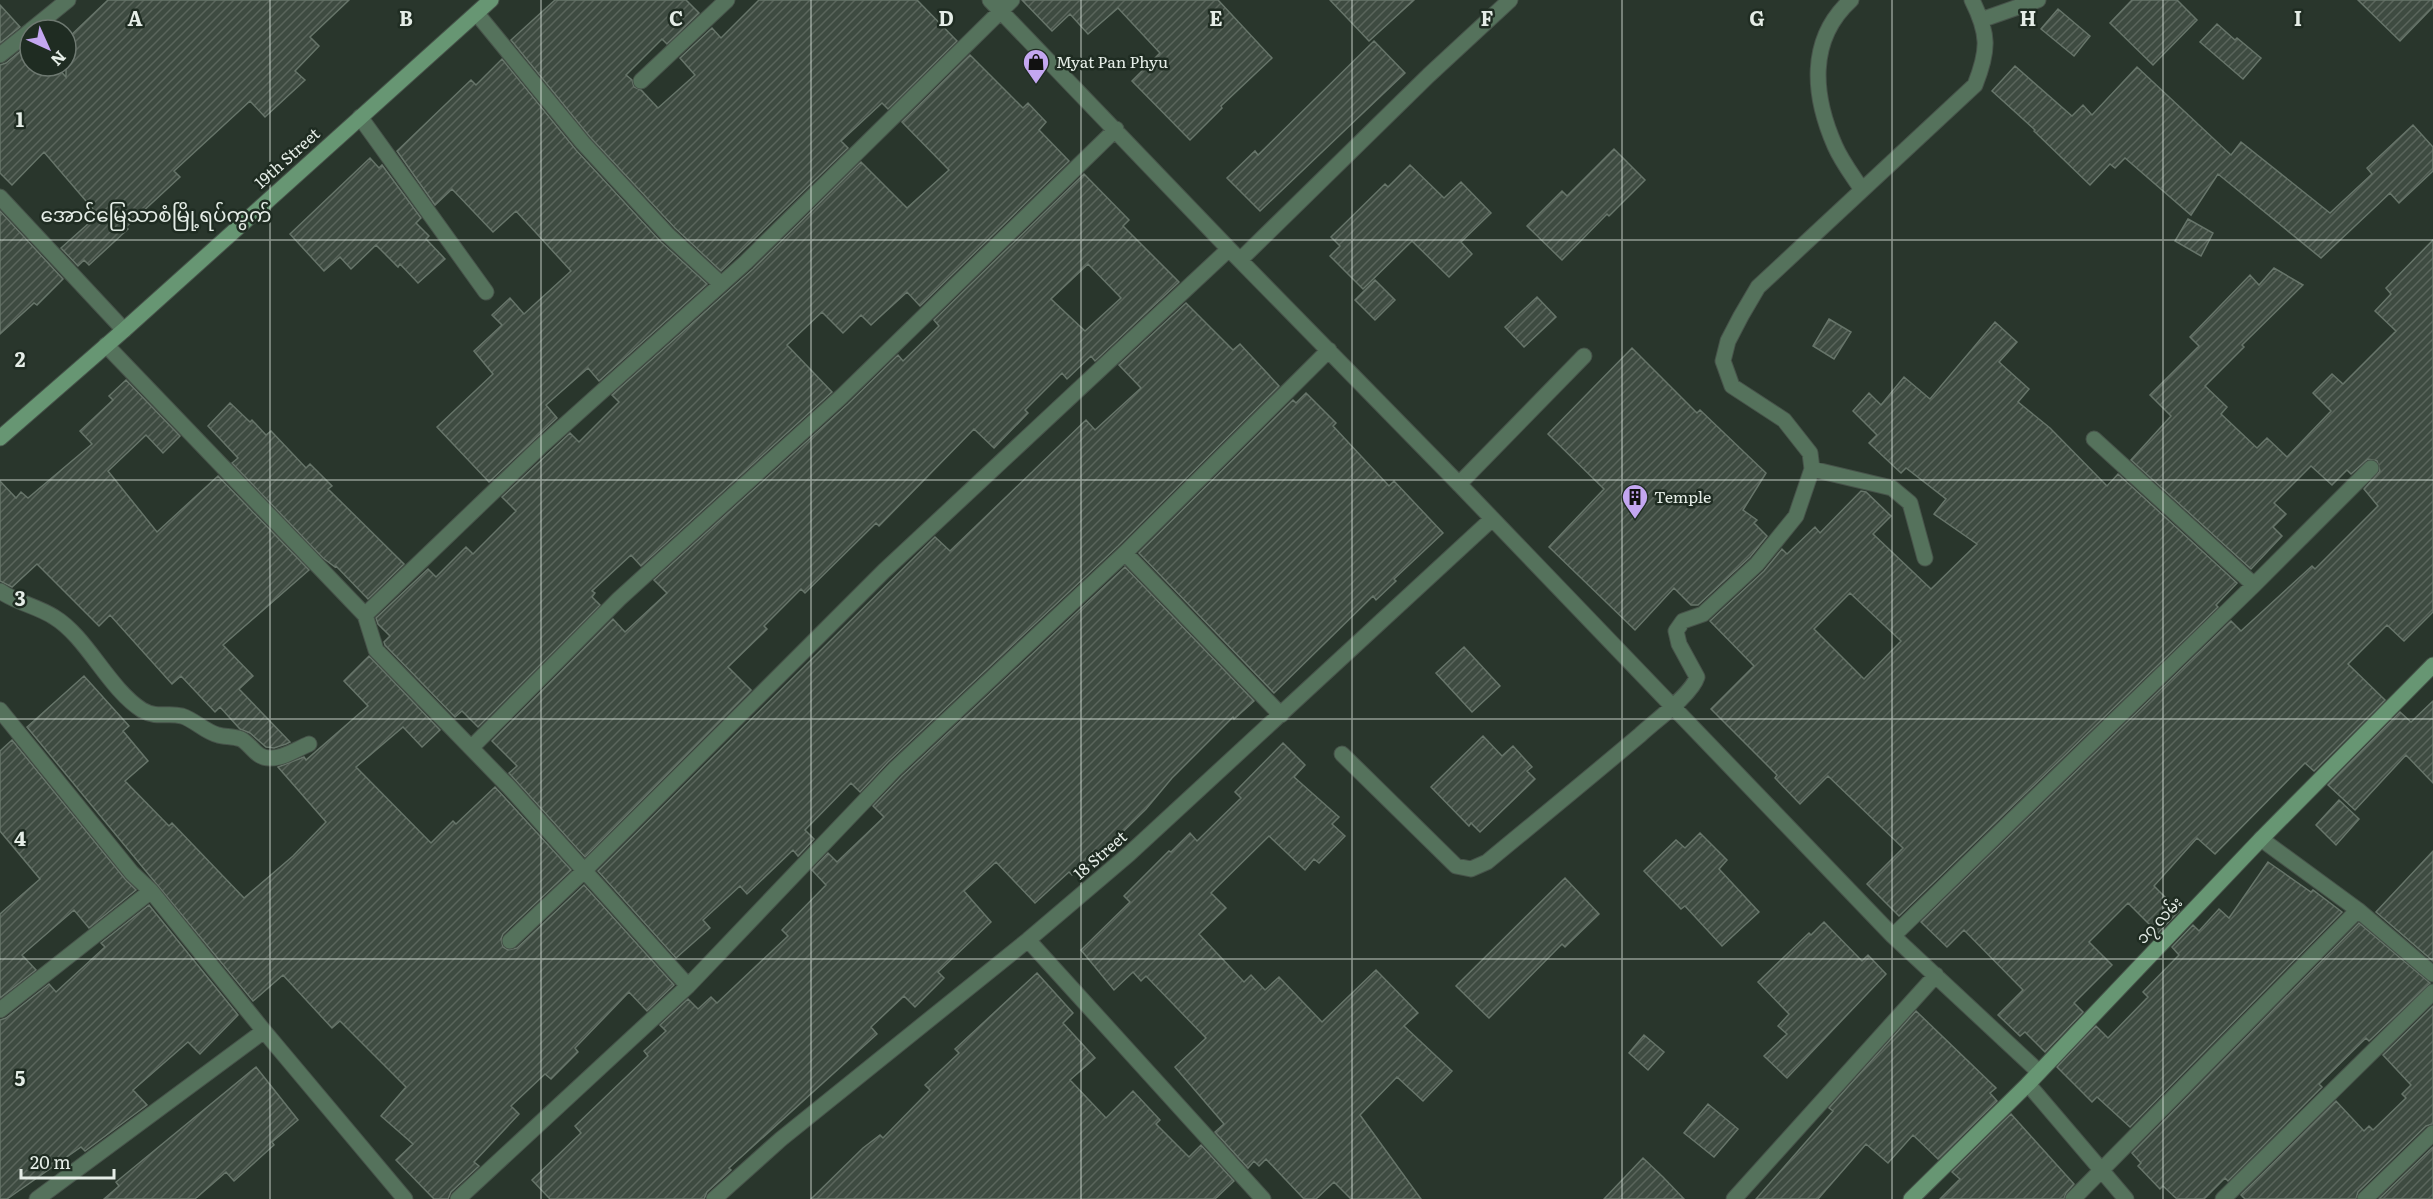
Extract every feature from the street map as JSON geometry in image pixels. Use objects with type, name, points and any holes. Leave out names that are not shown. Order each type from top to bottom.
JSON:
[{"type":"street","points":[[46,18],[68,0]]},
{"type":"street","name":"19th Street","points":[[0,438],[124,330],[360,117],[478,15],[491,0]]},
{"type":"street","points":[[641,81],[727,0]]},
{"type":"street","points":[[510,941],[584,871],[884,571],[1235,255],[1510,0]]},
{"type":"street","points":[[1851,0],[1825,33],[1818,69],[1820,101],[1835,147],[1862,190]]},
{"type":"street","points":[[1342,754],[1456,866],[1471,869],[1487,862],[1672,707],[1695,684],[1697,677],[1679,644],[1677,631],[1683,621],[1703,614],[1757,564],[1796,516],[1812,469],[1810,453],[1799,436],[1784,420],[1732,386],[1723,361],[1728,341],[1758,287],[1975,85],[1985,61],[1986,35],[1972,0]]},
{"type":"street","points":[[1980,20],[2038,0]]},
{"type":"street","points":[[365,615],[540,447],[721,284],[1001,3],[1235,255],[1459,484],[1893,936],[2039,1072]]},
{"type":"street","points":[[478,15],[583,143],[668,235],[721,284]]},
{"type":"street","points":[[0,55],[18,40]]},
{"type":"street","points":[[360,117],[486,292]]},
{"type":"street","points":[[471,748],[619,598],[842,397],[1116,129]]},
{"type":"street","points":[[0,197],[124,330]]},
{"type":"street","points":[[106,345],[365,615],[376,650],[471,748],[688,986]]},
{"type":"street","points":[[458,1199],[688,986],[895,769],[1125,553],[1329,350]]},
{"type":"street","points":[[1459,484],[1584,356]]},
{"type":"street","points":[[2094,439],[2254,585]]},
{"type":"street","points":[[1893,936],[2371,468]]},
{"type":"street","points":[[1812,469],[1892,488],[1910,503],[1924,558]]},
{"type":"street","name":"18 Street","points":[[714,1199],[781,1139],[1028,940],[1129,854],[1492,519]]},
{"type":"street","points":[[1125,553],[1281,715]]},
{"type":"street","points":[[0,591],[12,600],[52,616],[65,626],[122,691],[142,709],[158,717],[172,714],[194,720],[218,735],[242,740],[257,754],[269,759],[285,755],[309,744]]},
{"type":"street","name":"၁၇ လမ်း","points":[[1911,1199],[2028,1084],[2261,838],[2433,665]]},
{"type":"street","points":[[0,710],[132,873],[151,891],[264,1031],[405,1199]]},
{"type":"street","points":[[2261,838],[2358,910],[2433,974]]},
{"type":"street","points":[[0,1010],[151,891]]},
{"type":"street","points":[[2073,1199],[2358,910]]},
{"type":"street","points":[[1028,940],[1258,1194],[1241,1199]]},
{"type":"street","points":[[1734,1199],[1936,975]]},
{"type":"street","points":[[2223,1199],[2433,992]]},
{"type":"street","points":[[37,1199],[264,1031]]},
{"type":"street","points":[[2028,1084],[2126,1199]]},
{"type":"street","points":[[2365,1199],[2433,1133]]},
{"type":"building","points":[[108,0],[349,0],[310,37],[319,46],[295,71],[305,80],[265,117],[250,101],[174,171],[180,177],[126,227],[128,229],[89,265],[84,260],[78,266],[61,248],[98,215],[44,152],[12,185],[0,173],[0,65],[18,53],[18,78],[78,78],[78,29]]},
{"type":"building","points":[[555,0],[686,0],[699,13],[667,44],[662,39],[626,75],[632,80],[634,87],[641,90],[658,108],[695,75],[680,58],[712,28],[721,38],[759,0],[917,0],[957,41],[888,109],[882,103],[841,141],[848,148],[721,271],[675,228],[590,137],[511,40]]},
{"type":"building","points":[[1022,0],[1218,0],[1272,58],[1221,106],[1222,108],[1190,140],[1132,81],[1160,53],[1118,8],[1088,34],[1070,14],[1052,31]]},
{"type":"building","points":[[1330,0],[1414,0],[1369,41]]},
{"type":"building","points":[[2132,0],[2177,0],[2197,20],[2153,65],[2110,23]]},
{"type":"building","points":[[2358,0],[2433,0],[2433,7],[2400,41]]},
{"type":"building","points":[[0,5],[18,25],[18,29],[0,43]]},
{"type":"building","points":[[2058,9],[2090,36],[2074,56],[2041,29]]},
{"type":"building","points":[[2217,24],[2261,58],[2243,79],[2200,42]]},
{"type":"building","points":[[1374,41],[1405,73],[1260,211],[1227,178],[1255,151],[1258,155]]},
{"type":"building","points":[[970,55],[1023,108],[1028,103],[1046,122],[1039,130],[1069,161],[920,306],[907,292],[871,325],[861,315],[843,333],[822,312],[787,345],[832,392],[641,566],[631,555],[592,591],[595,593],[592,597],[600,605],[478,727],[462,711],[455,717],[385,645],[384,642],[390,636],[378,624],[376,618],[428,569],[436,577],[466,547],[473,554],[516,511],[502,497],[570,433],[579,442],[619,402],[612,395],[753,269],[861,162],[907,208],[949,170],[902,122]]},
{"type":"building","points":[[502,59],[576,150],[661,242],[707,284],[599,381],[588,368],[546,405],[557,418],[489,482],[437,427],[493,374],[474,351],[502,325],[492,315],[510,298],[524,314],[571,271],[516,211],[493,232],[452,189],[435,205],[397,151],[471,80],[476,85]]},
{"type":"building","points":[[2015,66],[2072,116],[2083,105],[2092,115],[2137,67],[2231,155],[2241,142],[2330,213],[2372,174],[2367,168],[2413,125],[2433,147],[2433,171],[2399,203],[2390,193],[2321,258],[2218,174],[2191,215],[2125,158],[2115,168],[2110,164],[2090,185],[1992,91]]},
{"type":"building","points":[[1614,149],[1645,180],[1609,216],[1607,214],[1562,260],[1527,226],[1562,191],[1567,196]]},
{"type":"building","points":[[370,158],[379,168],[382,165],[421,218],[416,223],[429,236],[426,239],[445,259],[418,283],[400,264],[398,267],[376,245],[351,269],[340,257],[324,271],[290,234]]},
{"type":"building","points":[[1410,165],[1444,198],[1461,182],[1491,213],[1461,242],[1472,254],[1449,277],[1412,241],[1363,289],[1330,256],[1340,246],[1331,237],[1385,184],[1388,187]]},
{"type":"building","points":[[1084,174],[1129,220],[1123,226],[1179,282],[1095,361],[1091,356],[1067,379],[1062,373],[1025,410],[1028,413],[994,448],[974,429],[879,526],[876,523],[805,593],[801,589],[764,626],[767,629],[728,667],[751,690],[585,857],[509,773],[517,766],[492,741],[613,619],[625,632],[667,593],[654,580],[848,404],[898,355],[903,361],[939,326],[934,320]],"holes":[[[1088,264],[1121,298],[1085,331],[1051,299]]]},
{"type":"building","points":[[0,211],[63,279],[37,305],[34,303],[0,334]]},
{"type":"building","points":[[2188,219],[2213,233],[2201,256],[2175,241]]},
{"type":"building","points":[[2433,240],[2433,612],[2404,641],[2387,625],[2348,664],[2385,700],[2314,771],[2305,763],[2215,854],[2197,838],[2154,886],[2179,911],[2158,933],[2128,903],[2089,942],[2112,965],[2074,1003],[2083,1012],[2045,1052],[2025,1032],[2020,1036],[1998,1015],[2023,990],[1964,930],[1947,947],[1921,922],[2231,621],[2241,631],[2312,566],[2315,569],[2378,506],[2364,489],[2380,471],[2377,461],[2368,459],[2351,474],[2347,470],[2332,485],[2311,466],[2274,503],[2286,514],[2273,527],[2282,536],[2251,569],[2131,460],[2171,416],[2150,395],[2199,346],[2190,337],[2250,275],[2259,285],[2274,268],[2303,285],[2242,345],[2244,347],[2205,386],[2227,407],[2221,414],[2257,448],[2267,438],[2287,457],[2331,411],[2313,393],[2332,374],[2343,384],[2396,331],[2375,311],[2391,294],[2386,288]]},
{"type":"building","points":[[1375,280],[1395,300],[1375,320],[1355,300]]},
{"type":"building","points":[[1537,297],[1556,317],[1524,347],[1505,327]]},
{"type":"building","points":[[1186,303],[1233,350],[1240,344],[1279,386],[1118,546],[888,762],[860,792],[851,783],[805,830],[814,839],[798,856],[793,850],[747,894],[740,886],[703,920],[710,928],[676,958],[598,871],[935,537],[950,551],[1086,420],[1095,430],[1141,388],[1119,365]]},
{"type":"building","points":[[1829,319],[1851,332],[1834,359],[1813,346]]},
{"type":"building","points":[[1995,322],[2017,342],[1999,362],[2029,389],[2018,402],[2050,428],[2107,486],[2118,474],[2237,583],[2216,605],[2218,607],[1899,916],[1867,884],[1903,848],[1828,776],[1800,804],[1775,778],[1777,775],[1711,709],[1754,666],[1710,621],[1764,571],[1782,549],[1787,554],[1815,527],[1820,533],[1861,491],[1866,492],[1891,516],[1873,534],[1931,589],[1977,544],[1934,514],[1946,499],[1906,468],[1901,473],[1869,443],[1877,435],[1853,411],[1869,393],[1881,405],[1904,377],[1930,399]],"holes":[[[1850,593],[1901,641],[1864,679],[1814,629]]]},
{"type":"building","points":[[1632,348],[1697,413],[1700,410],[1766,473],[1743,510],[1757,520],[1754,523],[1767,536],[1750,557],[1698,605],[1691,605],[1674,588],[1635,630],[1549,547],[1604,489],[1548,434]]},
{"type":"building","points":[[126,380],[180,436],[163,453],[146,435],[108,471],[157,532],[218,476],[309,570],[223,645],[253,676],[239,689],[290,742],[286,744],[274,748],[266,747],[250,733],[240,729],[220,707],[215,712],[181,676],[172,684],[110,615],[99,626],[37,564],[12,587],[0,581],[0,481],[16,498],[21,492],[28,498],[92,444],[80,431],[113,400],[109,396]]},
{"type":"building","points":[[1306,393],[1336,423],[1333,426],[1389,486],[1394,481],[1443,533],[1394,579],[1396,581],[1376,600],[1373,596],[1274,693],[1139,553],[1293,400],[1296,403]]},
{"type":"building","points":[[230,403],[250,422],[252,420],[266,435],[271,431],[306,468],[310,464],[332,486],[328,489],[404,564],[368,599],[336,566],[323,558],[232,463],[238,458],[208,426]]},
{"type":"building","points":[[1125,567],[1254,701],[1234,719],[1233,717],[1172,778],[1146,809],[1088,866],[1083,864],[1072,875],[1069,872],[1035,903],[996,862],[964,891],[991,922],[938,972],[944,978],[915,1007],[904,996],[871,1027],[877,1034],[729,1168],[731,1170],[707,1192],[704,1199],[550,1199],[532,1180],[581,1133],[575,1126],[648,1056],[644,1051],[666,1031],[660,1025],[688,999],[698,1009],[711,997],[717,1003],[788,936],[782,930],[826,885],[812,870],[828,853],[837,862],[884,817],[873,806],[902,776]]},
{"type":"building","points":[[1464,647],[1500,686],[1472,712],[1436,673]]},
{"type":"building","points":[[369,656],[440,730],[422,747],[403,727],[356,767],[431,843],[453,821],[456,824],[495,787],[571,870],[503,934],[501,939],[503,947],[508,950],[517,948],[584,885],[674,985],[647,1011],[629,992],[575,1048],[578,1052],[551,1079],[545,1074],[511,1106],[519,1114],[474,1162],[479,1166],[451,1192],[448,1199],[434,1199],[396,1160],[413,1144],[381,1116],[406,1087],[340,1021],[332,1028],[283,975],[253,1001],[27,727],[84,676],[129,726],[123,731],[148,761],[125,781],[169,826],[172,823],[244,898],[293,856],[326,822],[278,767],[304,757],[306,760],[368,706],[344,681]]},
{"type":"building","points":[[2433,701],[2433,783],[2406,755],[2355,810],[2328,785],[2400,712],[2411,722]]},
{"type":"building","points":[[1483,736],[1502,756],[1513,746],[1532,767],[1527,771],[1535,779],[1480,832],[1471,823],[1469,826],[1431,787]]},
{"type":"building","points":[[12,740],[136,890],[89,928],[74,910],[22,955],[36,970],[0,998],[0,914],[40,879],[0,831],[0,751]]},
{"type":"building","points":[[1283,743],[1305,765],[1294,777],[1339,817],[1332,824],[1345,836],[1319,863],[1314,859],[1305,870],[1269,836],[1211,893],[1226,908],[1199,934],[1244,982],[1251,975],[1265,990],[1279,977],[1322,1022],[1376,970],[1418,1013],[1404,1026],[1452,1071],[1423,1101],[1397,1077],[1360,1115],[1421,1199],[1351,1199],[1334,1182],[1316,1199],[1304,1199],[1266,1159],[1259,1166],[1254,1161],[1248,1168],[1215,1132],[1224,1124],[1175,1067],[1206,1038],[1146,976],[1141,981],[1133,972],[1114,990],[1081,950],[1130,902],[1124,896],[1169,851],[1171,852],[1190,833],[1197,841],[1241,798],[1235,792]]},
{"type":"building","points":[[2339,800],[2359,819],[2336,845],[2316,825]]},
{"type":"building","points":[[1700,833],[1727,860],[1719,869],[1759,912],[1722,946],[1685,906],[1681,909],[1644,871],[1676,840],[1685,848]]},
{"type":"building","points":[[2433,851],[2433,961],[2376,912]]},
{"type":"building","points":[[2268,862],[2311,892],[2313,890],[2342,912],[2130,1127],[2097,1097],[2092,1102],[2057,1067],[2096,1026],[2108,1038],[2148,997],[2143,992],[2179,955],[2172,947],[2193,925],[2199,931],[2219,909],[2229,918]]},
{"type":"building","points":[[1565,878],[1599,914],[1565,947],[1562,944],[1489,1018],[1456,986]]},
{"type":"building","points":[[149,905],[238,1015],[200,1054],[188,1042],[133,1090],[147,1105],[85,1151],[81,1147],[7,1199],[0,1199],[0,1020],[6,1018],[49,984],[56,992],[105,947],[101,943]]},
{"type":"building","points":[[1824,922],[1862,961],[1868,955],[1886,974],[1787,1078],[1764,1056],[1787,1034],[1778,1026],[1789,1014],[1758,982],[1809,933],[1811,935]]},
{"type":"building","points":[[2359,923],[2430,983],[2369,1041],[2366,1038],[2319,1084],[2322,1087],[2228,1181],[2225,1178],[2204,1199],[2177,1199],[2163,1186],[2160,1189],[2138,1166],[2141,1163],[2132,1153]]},
{"type":"building","points":[[1037,973],[1073,1013],[1063,1023],[1095,1058],[1070,1080],[1106,1118],[1133,1091],[1160,1120],[1156,1124],[1189,1157],[1201,1145],[1234,1181],[1215,1199],[811,1199],[863,1148],[880,1135],[883,1138],[930,1090],[925,1085],[959,1053],[955,1049]]},
{"type":"building","points":[[2433,1006],[2433,1124],[2426,1126],[2358,1192],[2356,1199],[2245,1199],[2241,1195],[2336,1101],[2364,1131],[2369,1126],[2373,1130],[2406,1098],[2402,1094],[2411,1085],[2383,1055]]},
{"type":"building","points":[[1916,1011],[1996,1088],[1990,1093],[1997,1101],[1938,1159],[1913,1135],[1888,1163],[1866,1144],[1818,1199],[1756,1199],[1833,1111],[1829,1108]]},
{"type":"building","points":[[1644,1035],[1664,1052],[1648,1070],[1629,1053]]},
{"type":"building","points":[[256,1067],[298,1120],[272,1142],[274,1145],[234,1181],[226,1172],[195,1199],[104,1199],[119,1186],[116,1182]]},
{"type":"building","points":[[1708,1104],[1738,1129],[1714,1157],[1684,1133]]},
{"type":"building","points":[[2011,1114],[2074,1184],[2064,1199],[1940,1199],[1960,1179],[1952,1172]]},
{"type":"building","points":[[2433,1147],[2433,1199],[2379,1199]]},
{"type":"building","points":[[1643,1158],[1663,1177],[1684,1199],[1604,1199]]},
{"type":"place","name":"Myat Pan Phyu","points":[[1036,85]]},
{"type":"place","name":"Temple","points":[[1635,520]]},
{"type":"district","name":"အောင်မြေသာစံမြို့ရပ်ကွက်","points":[[156,215]]}]
